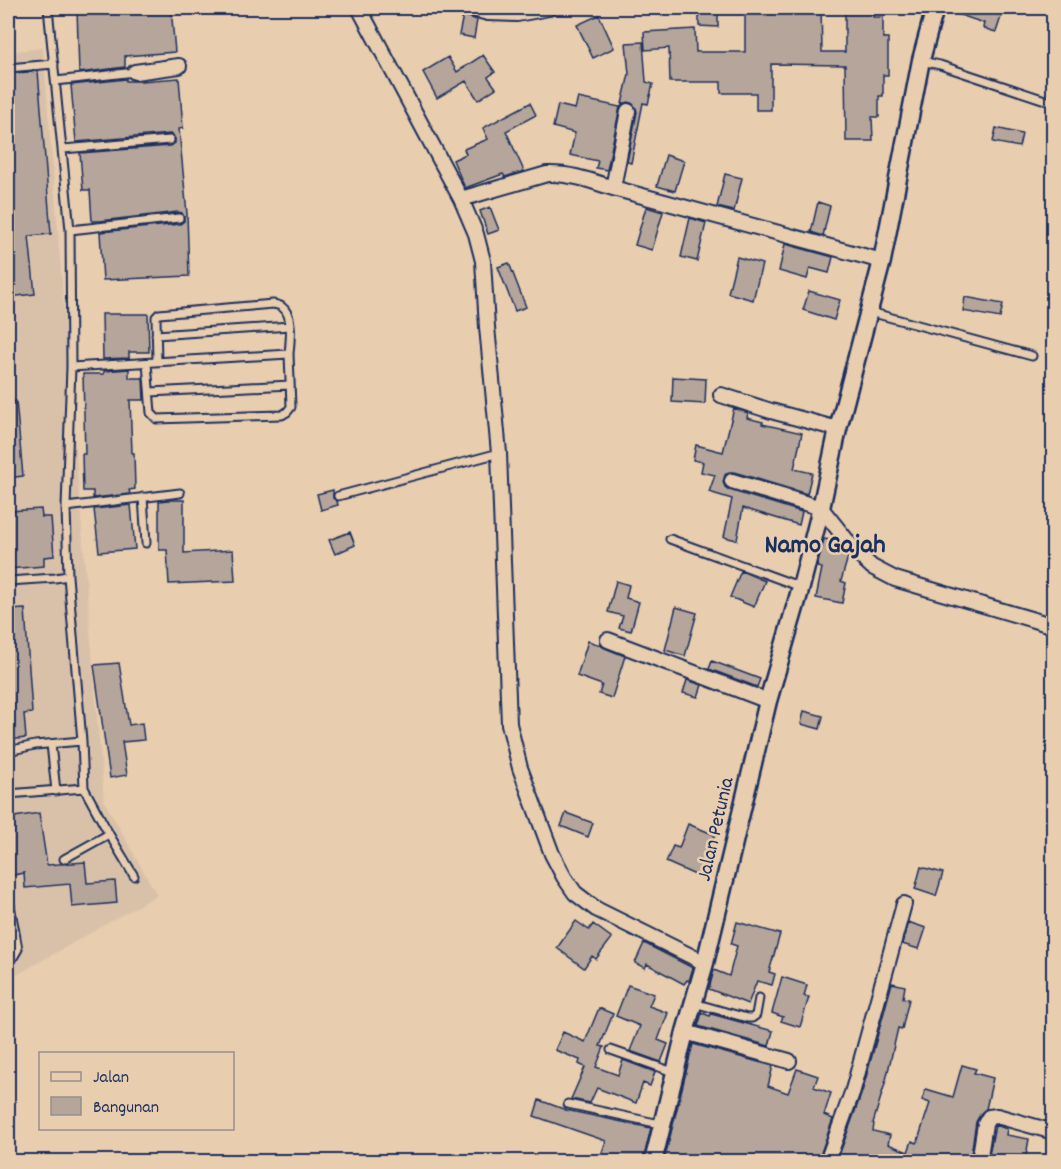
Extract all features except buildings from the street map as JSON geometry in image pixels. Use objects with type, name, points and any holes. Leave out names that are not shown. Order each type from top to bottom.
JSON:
[{"type":"street","points":[[359,8],[461,199],[476,234],[483,261],[499,453],[509,724],[520,768],[552,854],[575,893],[596,909],[705,963]]},
{"type":"street","points":[[470,8],[489,13],[517,14],[546,8]]},
{"type":"street","name":"Jalan Petunia","points":[[654,1161],[685,1032],[705,963],[768,701],[801,587],[838,429],[882,261],[921,60],[935,8]]},
{"type":"street","points":[[135,72],[179,66]]},
{"type":"street","points":[[613,188],[628,111]]},
{"type":"street","points":[[461,199],[547,174],[572,175],[882,261]]},
{"type":"street","points":[[721,395],[838,429]]},
{"type":"street","points":[[732,481],[821,508],[857,553],[872,567],[895,579],[1053,626]]},
{"type":"street","points":[[608,640],[768,701]]},
{"type":"street","points":[[826,1161],[853,1090],[904,904]]},
{"type":"street","points":[[685,1032],[789,1061]]},
{"type":"street","points":[[979,1161],[985,1124],[989,1117],[997,1116],[1053,1132]]},
{"type":"lane","points":[[48,8],[70,230],[71,367],[66,507],[68,576],[84,788],[134,876]]},
{"type":"lane","points":[[921,60],[1053,103]]},
{"type":"lane","points":[[8,68],[54,64]]},
{"type":"lane","points":[[56,81],[135,72]]},
{"type":"lane","points":[[63,149],[170,140]]},
{"type":"lane","points":[[70,230],[179,219]]},
{"type":"lane","points":[[147,363],[152,413],[157,419],[282,415],[291,407],[290,326],[288,313],[282,306],[273,304],[159,314],[156,317],[157,362]]},
{"type":"lane","points":[[868,311],[1032,356]]},
{"type":"lane","points":[[156,334],[290,326]]},
{"type":"lane","points":[[71,367],[289,354]]},
{"type":"lane","points":[[150,392],[290,385]]},
{"type":"lane","points":[[338,496],[499,453]]},
{"type":"lane","points":[[66,507],[180,493]]},
{"type":"lane","points":[[143,497],[146,543]]},
{"type":"lane","points":[[670,539],[801,587]]},
{"type":"lane","points":[[8,581],[68,576]]},
{"type":"lane","points":[[8,751],[82,741]]},
{"type":"lane","points":[[51,744],[56,791]]},
{"type":"lane","points":[[8,794],[84,788]]},
{"type":"lane","points":[[63,859],[109,834]]},
{"type":"lane","points":[[8,894],[18,949],[8,960]]},
{"type":"lane","points":[[694,1003],[752,1018],[756,1015],[759,998]]},
{"type":"lane","points":[[611,1050],[676,1073]]},
{"type":"lane","points":[[568,1104],[663,1125]]},
{"type":"shaded area","points":[[43,48],[104,801],[157,895],[8,980],[8,52]]},
{"type":"district","name":"Namo Gajah","points":[[825,543]]}]
